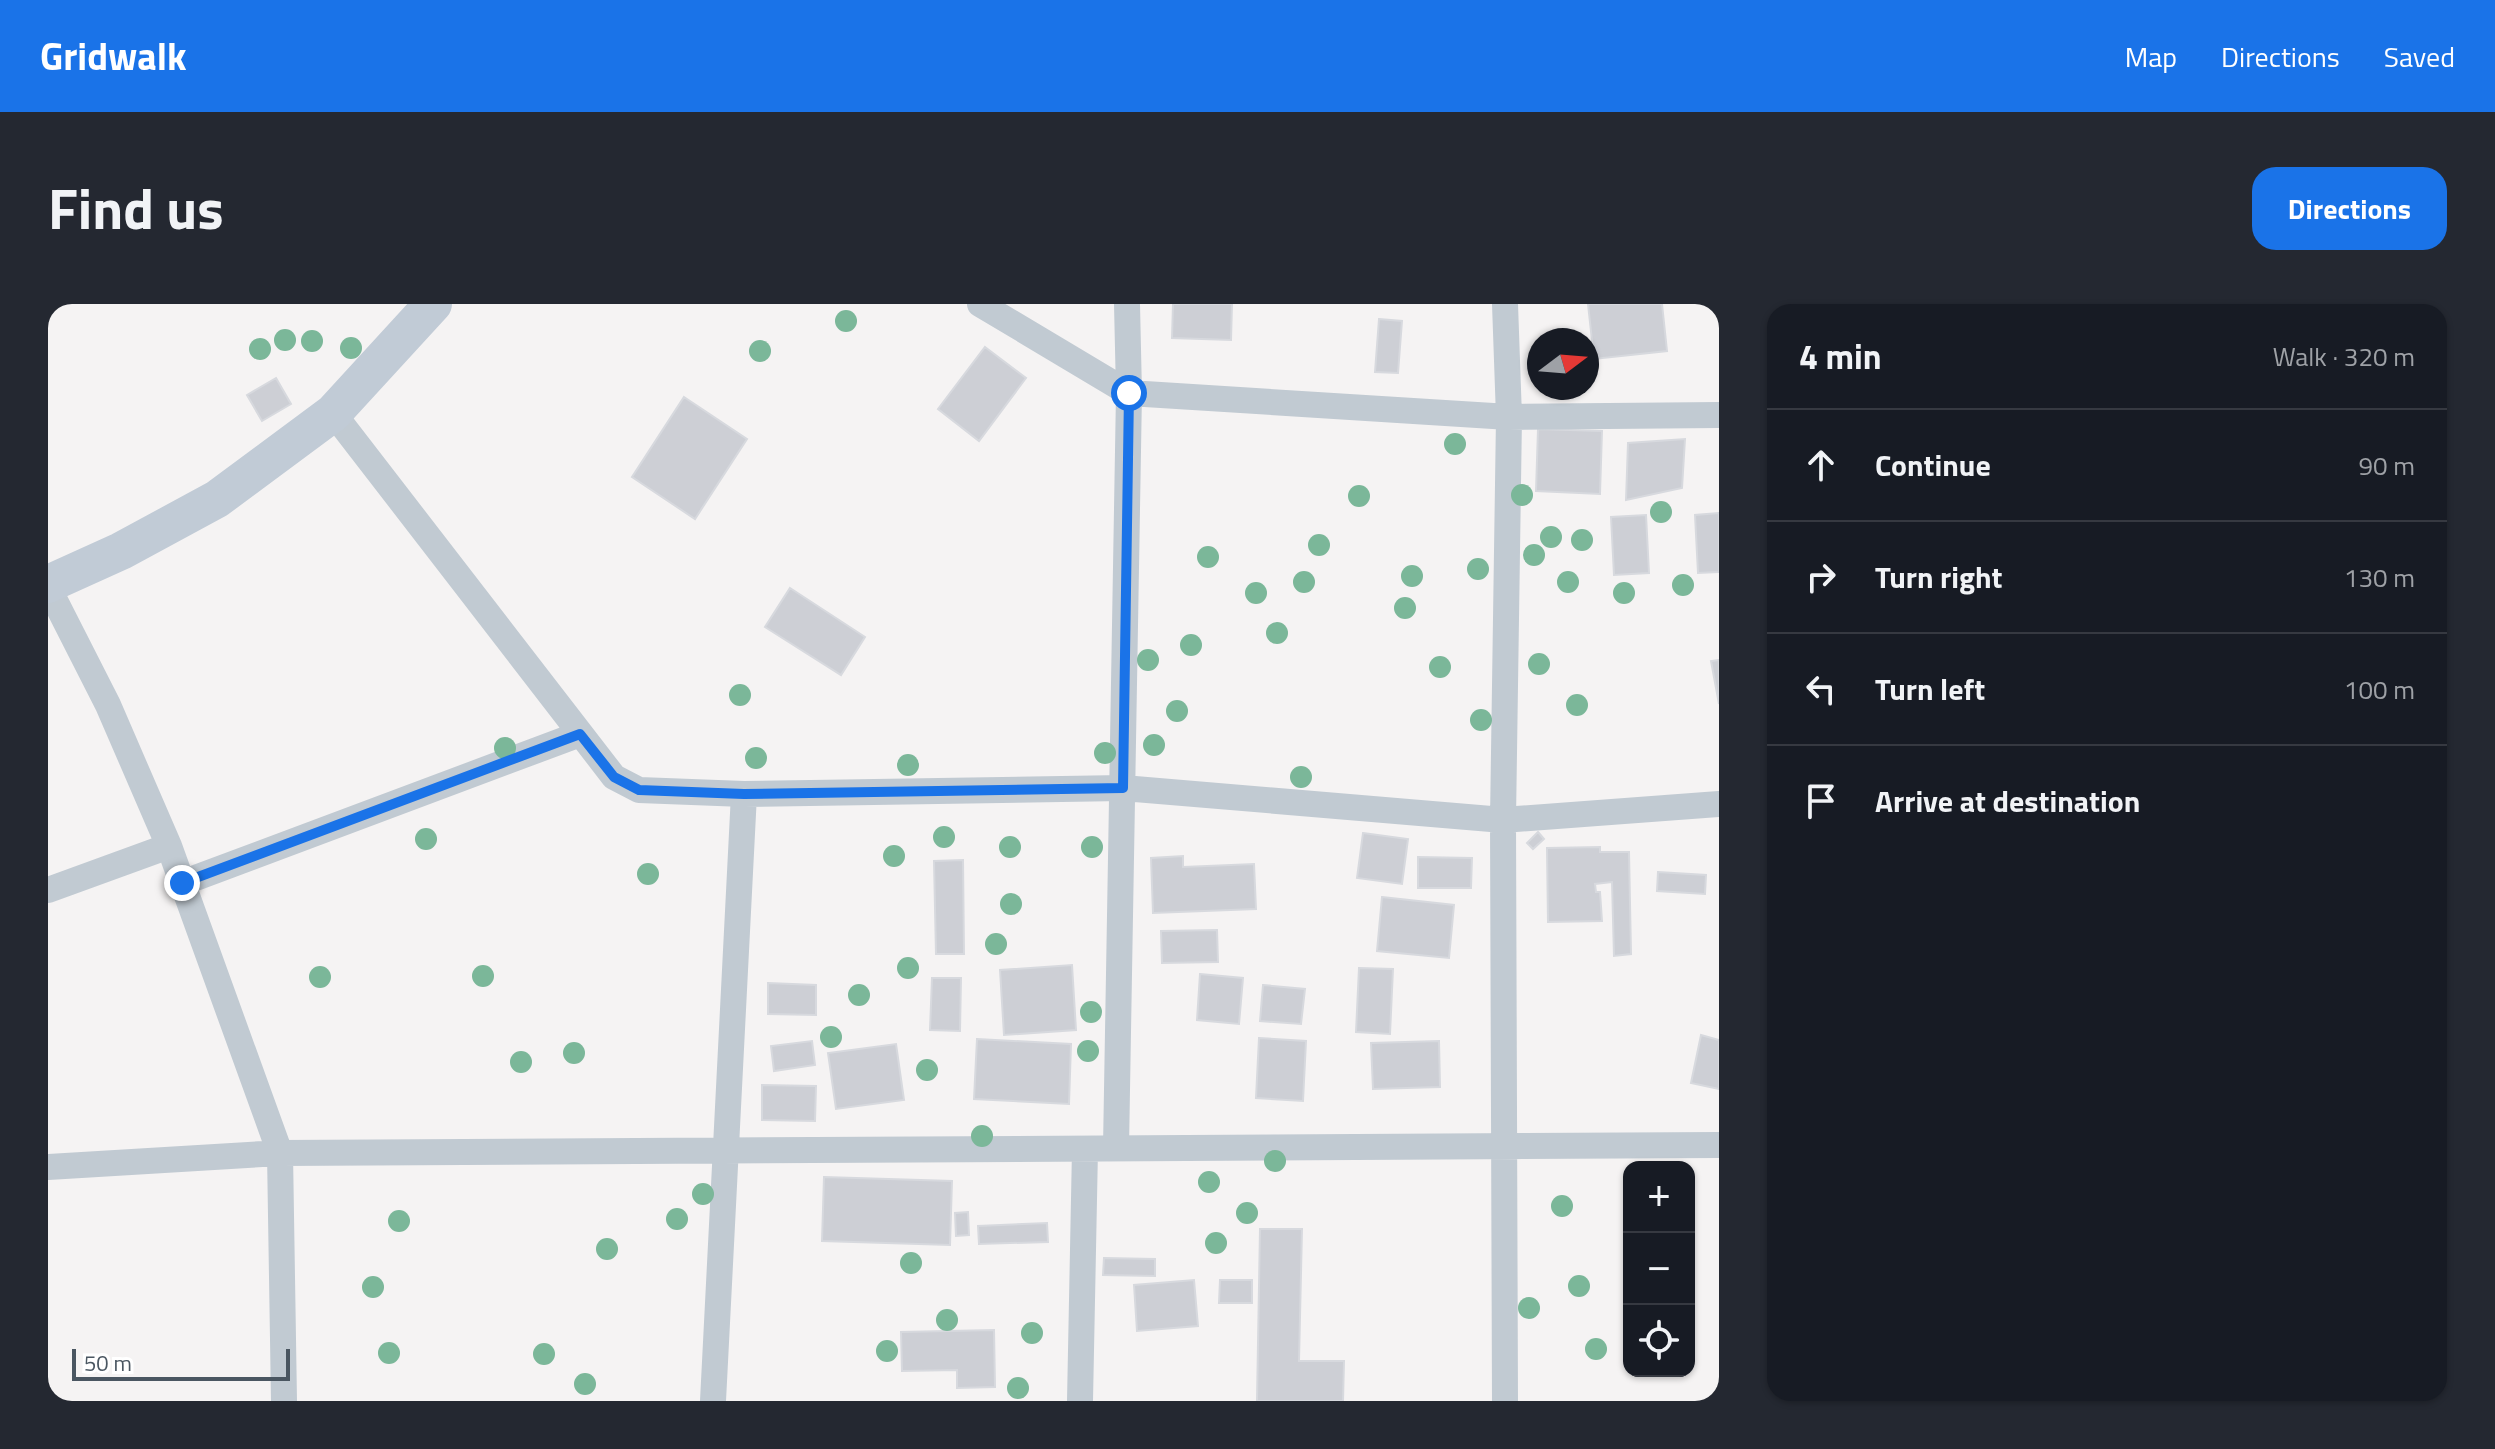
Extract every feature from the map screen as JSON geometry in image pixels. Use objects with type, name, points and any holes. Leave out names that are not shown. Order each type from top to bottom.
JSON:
[{"type":"main road","points":[[48,585],[121,551],[217,499],[333,413],[433,304]]},
{"type":"street","points":[[980,304],[1129,393],[1509,417],[1719,415]]},
{"type":"street","points":[[1116,1148],[1129,393],[1127,304]]},
{"type":"street","points":[[1505,304],[1509,417],[1503,820],[1505,1401]]},
{"type":"street","points":[[333,413],[614,777],[639,790],[744,794],[1123,788],[1503,820],[1719,804]]},
{"type":"street","points":[[48,585],[108,705],[169,846],[280,1153],[284,1401]]},
{"type":"street","points":[[182,883],[580,734]]},
{"type":"street","points":[[713,1401],[744,794]]},
{"type":"street","points":[[48,890],[169,846]]},
{"type":"street","points":[[48,1167],[280,1153],[1719,1145]]},
{"type":"street","points":[[1080,1401],[1085,1149]]},
{"type":"building","points":[[1173,304],[1232,304],[1231,340],[1172,338]]},
{"type":"building","points":[[1588,304],[1662,304],[1667,351],[1599,358],[1599,328],[1591,328]]},
{"type":"building","points":[[1379,319],[1402,321],[1398,373],[1375,372]]},
{"type":"building","points":[[985,347],[1026,378],[979,441],[938,409]]},
{"type":"building","points":[[276,378],[291,404],[262,421],[247,395]]},
{"type":"building","points":[[684,397],[747,439],[695,519],[632,477]]},
{"type":"building","points":[[1538,429],[1602,431],[1600,494],[1536,491]]},
{"type":"building","points":[[1685,439],[1682,488],[1626,500],[1628,443]]},
{"type":"building","points":[[1719,513],[1719,572],[1698,573],[1695,515]]},
{"type":"building","points":[[1646,515],[1649,573],[1614,575],[1611,517]]},
{"type":"building","points":[[790,588],[865,637],[841,675],[765,627]]},
{"type":"building","points":[[1719,660],[1719,704],[1711,661]]},
{"type":"building","points":[[1538,832],[1544,839],[1533,849],[1527,843]]},
{"type":"building","points":[[1363,833],[1408,839],[1402,884],[1357,878]]},
{"type":"building","points":[[1600,847],[1600,852],[1629,852],[1631,954],[1614,956],[1612,882],[1595,884],[1596,892],[1600,892],[1602,921],[1548,922],[1547,848]]},
{"type":"building","points":[[1183,856],[1183,867],[1254,864],[1256,909],[1153,913],[1151,858]]},
{"type":"building","points":[[1418,857],[1472,858],[1471,888],[1418,888]]},
{"type":"building","points":[[963,860],[964,954],[936,954],[934,861]]},
{"type":"building","points":[[1658,872],[1706,875],[1705,894],[1657,891]]},
{"type":"building","points":[[1382,897],[1454,905],[1449,958],[1377,951]]},
{"type":"building","points":[[1217,930],[1218,962],[1162,963],[1161,931]]},
{"type":"building","points":[[1072,965],[1076,1030],[1004,1035],[1000,970]]},
{"type":"building","points":[[1359,968],[1393,969],[1390,1034],[1356,1032]]},
{"type":"building","points":[[1200,974],[1243,978],[1239,1024],[1197,1020]]},
{"type":"building","points":[[932,978],[961,978],[960,1031],[930,1030]]},
{"type":"building","points":[[768,983],[816,985],[816,1015],[768,1014]]},
{"type":"building","points":[[1263,985],[1305,989],[1301,1024],[1260,1021]]},
{"type":"building","points":[[1701,1035],[1719,1040],[1719,1089],[1691,1083]]},
{"type":"building","points":[[1259,1038],[1306,1041],[1303,1101],[1256,1098]]},
{"type":"building","points":[[977,1039],[1071,1044],[1069,1104],[974,1099]]},
{"type":"building","points":[[812,1041],[815,1065],[774,1071],[771,1046]]},
{"type":"building","points":[[1439,1041],[1440,1087],[1373,1089],[1371,1043]]},
{"type":"building","points":[[896,1044],[904,1100],[836,1109],[828,1053]]},
{"type":"building","points":[[762,1085],[816,1086],[815,1121],[762,1120]]},
{"type":"building","points":[[824,1177],[952,1181],[950,1245],[822,1241]]},
{"type":"building","points":[[968,1212],[969,1235],[956,1236],[955,1213]]},
{"type":"building","points":[[1047,1223],[1048,1242],[979,1244],[978,1226]]},
{"type":"building","points":[[1260,1229],[1302,1229],[1299,1361],[1344,1361],[1343,1401],[1257,1401]]},
{"type":"building","points":[[1104,1258],[1155,1259],[1155,1276],[1103,1275]]},
{"type":"building","points":[[1194,1280],[1198,1326],[1137,1331],[1134,1285]]},
{"type":"building","points":[[1220,1280],[1252,1280],[1252,1303],[1219,1303]]},
{"type":"building","points":[[994,1330],[995,1387],[957,1388],[957,1370],[902,1371],[901,1332]]},
{"type":"route","points":[[182,883],[580,734],[614,777],[639,790],[744,794],[1123,788],[1129,393]]}]
